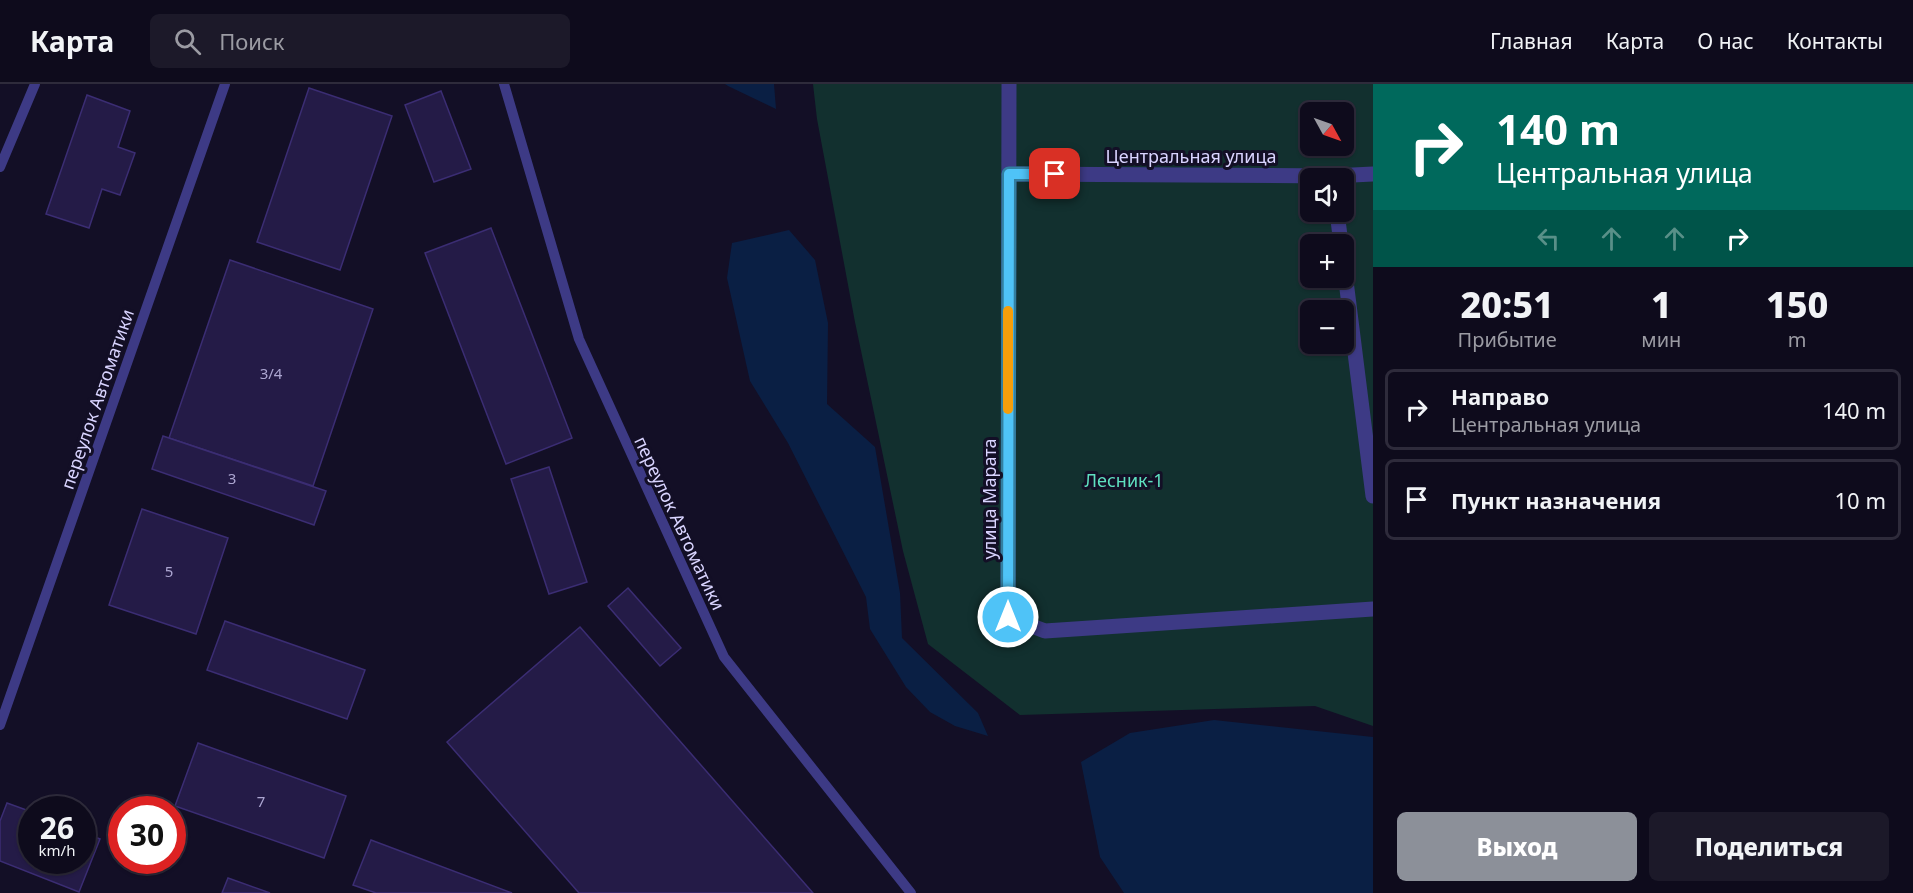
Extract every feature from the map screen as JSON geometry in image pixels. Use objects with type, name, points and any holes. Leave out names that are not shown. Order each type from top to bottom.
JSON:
[{"type":"street","name":"улица Марата","points":[[1009,84],[1008,617],[1045,631],[1373,609]]},
{"type":"street","name":"Центральная улица","points":[[1009,174],[1300,177]]},
{"type":"street","name":"Центральная улица","points":[[1354,175],[1373,174]]},
{"type":"street","points":[[1347,288],[1373,496]]},
{"type":"lane","points":[[0,167],[35,84]]},
{"type":"lane","name":"переулок Автоматики","points":[[0,725],[225,84]]},
{"type":"lane","name":"переулок Автоматики","points":[[504,84],[579,339],[723,657],[911,893]]},
{"type":"green space","name":"Лесник-1","points":[[813,84],[1373,84],[1373,726],[1315,706],[1020,715],[928,644],[903,551],[855,322],[817,119]]},
{"type":"water","points":[[725,84],[774,84],[776,109],[728,86]]},
{"type":"water","points":[[789,230],[815,260],[828,323],[827,404],[875,447],[900,593],[902,638],[978,713],[988,736],[955,726],[930,712],[906,687],[870,629],[866,597],[788,443],[750,381],[727,278],[732,243]]},
{"type":"water","points":[[1214,720],[1373,737],[1373,893],[1124,893],[1100,857],[1081,762],[1130,733]]},
{"type":"building","points":[[309,88],[392,116],[340,270],[257,242]]},
{"type":"building","points":[[441,91],[471,169],[434,182],[405,105]]},
{"type":"building","points":[[87,95],[130,111],[118,147],[135,153],[120,195],[102,189],[89,228],[46,214]]},
{"type":"building","points":[[491,228],[572,438],[506,464],[425,253]]},
{"type":"building","points":[[230,260],[373,309],[313,486],[169,438]]},
{"type":"building","points":[[163,436],[326,491],[314,525],[152,469]]},
{"type":"building","points":[[549,467],[587,582],[549,594],[511,479]]},
{"type":"building","points":[[142,509],[228,538],[196,634],[109,605]]},
{"type":"building","points":[[628,588],[681,648],[660,666],[608,606]]},
{"type":"building","points":[[225,621],[365,670],[347,719],[207,670]]},
{"type":"building","points":[[580,627],[813,893],[579,893],[447,742]]},
{"type":"building","points":[[198,743],[346,796],[324,858],[186,810],[186,796],[179,796]]},
{"type":"building","points":[[7,803],[18,807],[18,868],[0,861],[0,821]]},
{"type":"building","points":[[96,837],[100,839],[96,849]]},
{"type":"building","points":[[371,840],[512,893],[376,893],[353,885]]},
{"type":"building","points":[[33,874],[86,874],[79,892]]},
{"type":"building","points":[[228,878],[270,893],[222,893]]},
{"type":"slow traffic","points":[[1008,311],[1008,409]]},
{"type":"route","points":[[1008,617],[1009,174],[1055,174]]}]
